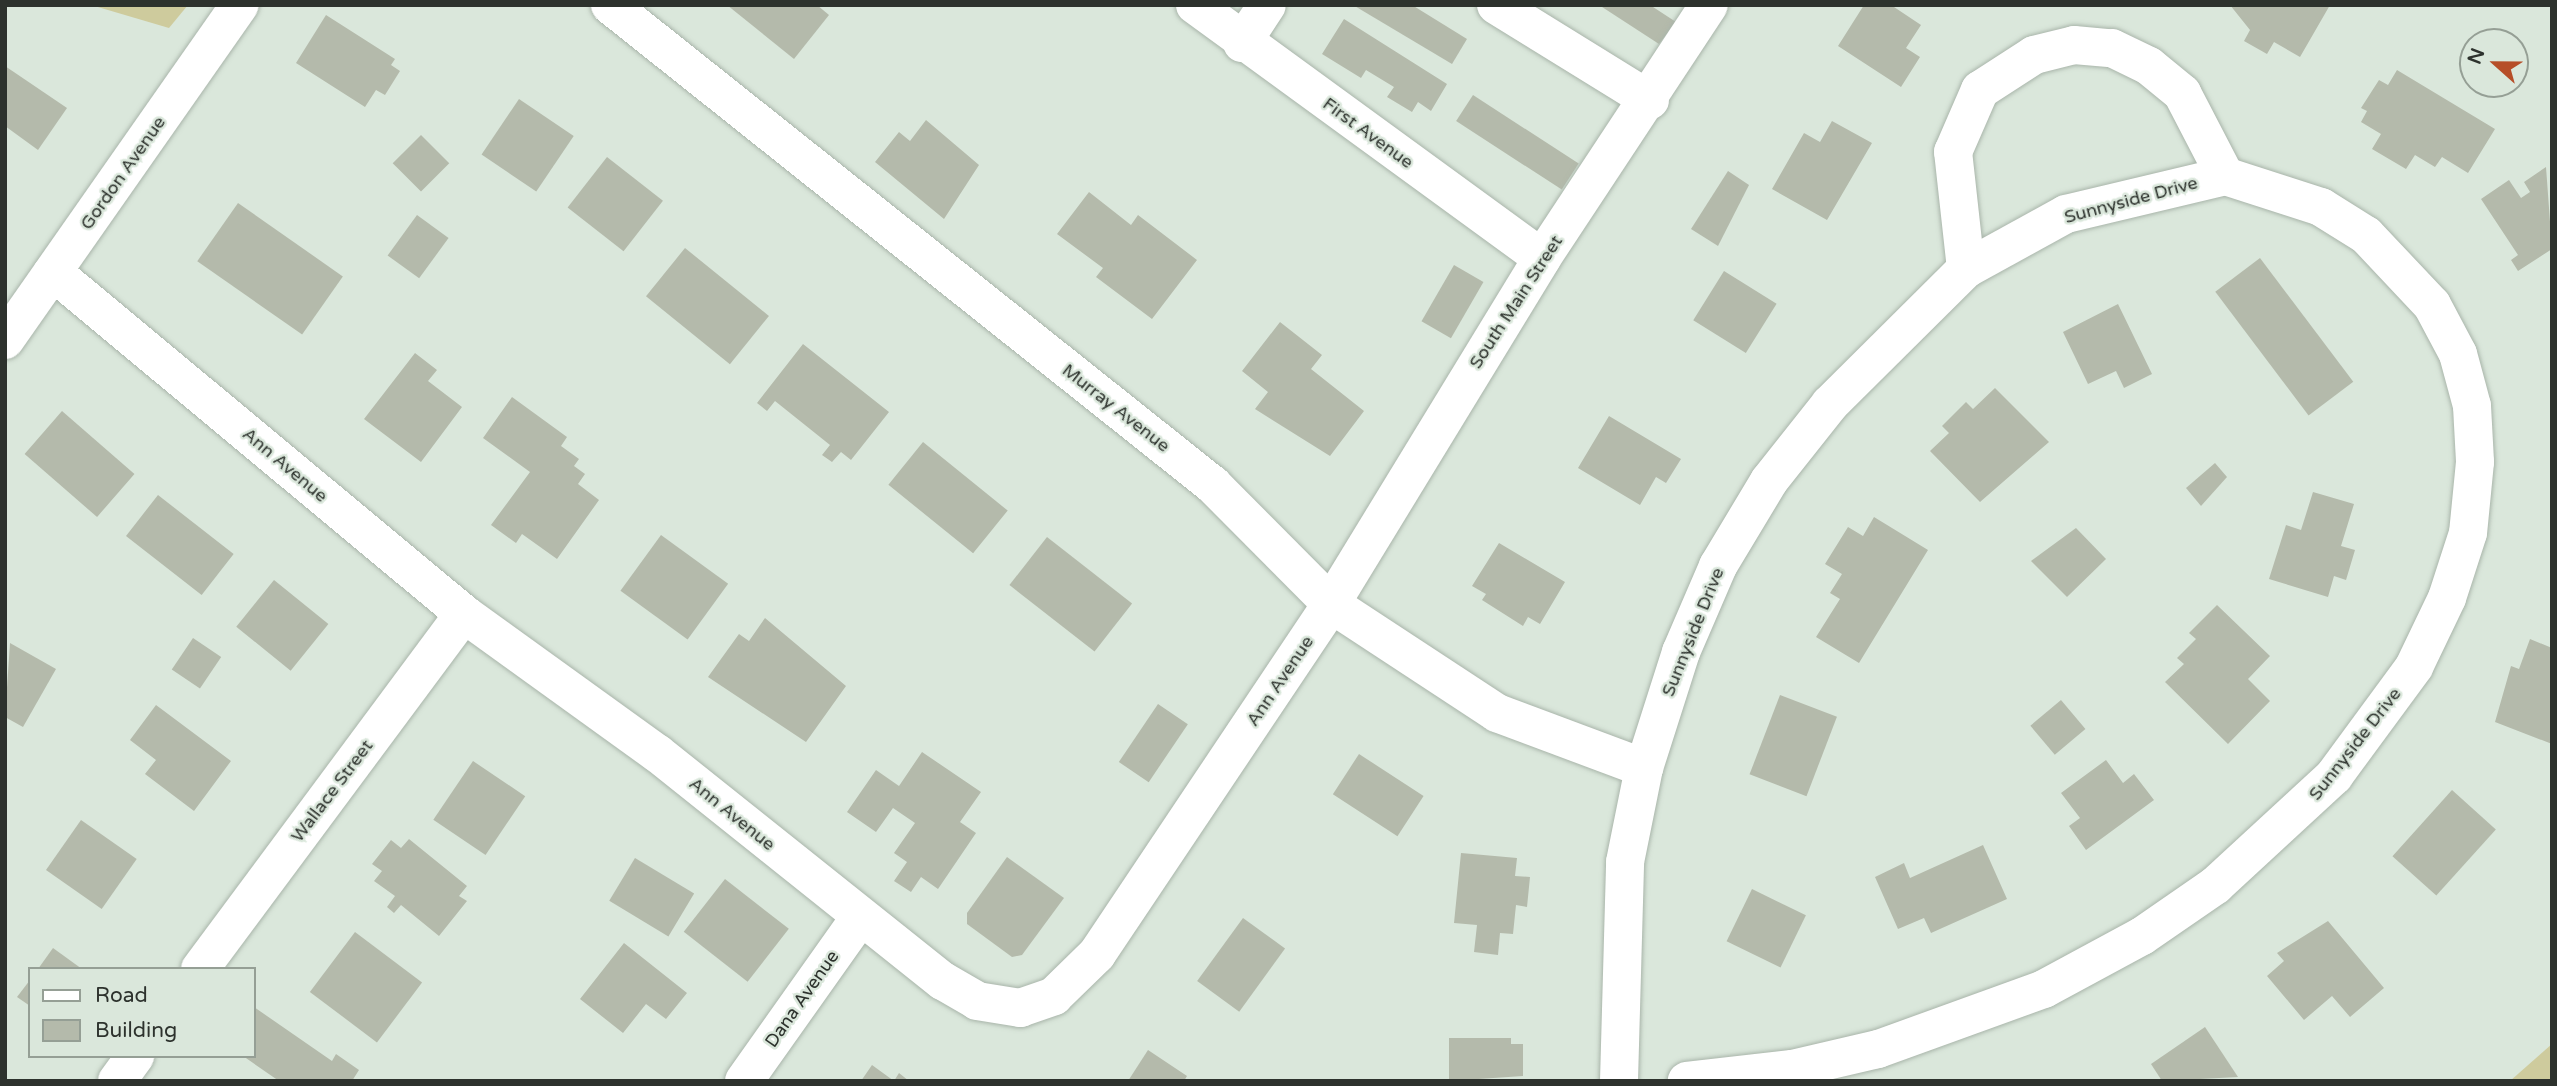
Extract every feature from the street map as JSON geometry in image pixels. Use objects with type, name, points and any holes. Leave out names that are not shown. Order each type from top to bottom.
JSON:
[{"type":"street","name":"Gordon Avenue","points":[[5,340],[240,5]]},
{"type":"street","name":"Murray Avenue","points":[[610,5],[1213,485],[1331,604],[1497,713],[1644,768]]},
{"type":"street","name":"First Avenue","points":[[1195,5],[1242,43],[1542,258]]},
{"type":"street","points":[[1242,43],[1267,5]]},
{"type":"street","points":[[1496,5],[1650,100]]},
{"type":"street","name":"South Main Street","points":[[1331,604],[1542,258],[1650,100],[1709,5]]},
{"type":"street","name":"Sunnyside Drive","points":[[1966,269],[1953,152],[1980,90],[2034,55],[2074,45],[2112,48],[2148,66],[2182,93],[2225,176]]},
{"type":"street","name":"Sunnyside Drive","points":[[1619,1081],[1625,862],[1644,768],[1681,652],[1718,566],[1769,481],[1830,404],[1966,269],[2066,214],[2225,176],[2321,207],[2366,235],[2432,305],[2458,354],[2472,406],[2475,462],[2468,533],[2414,667],[2334,776],[2282,830],[2141,936],[2044,989],[1878,1049],[1792,1069],[1687,1081]]},
{"type":"street","name":"Ann Avenue","points":[[53,272],[464,614],[657,753],[860,917],[977,1001],[1020,1008],[1054,996],[1097,954],[1331,604]]},
{"type":"street","name":"Wallace Street","points":[[201,967],[464,614]]},
{"type":"street","name":"Dana Avenue","points":[[744,1081],[860,917]]},
{"type":"street","points":[[117,1081],[134,1058]]},
{"type":"shaded area","points":[[91,5],[188,5],[169,28]]},
{"type":"shaded area","points":[[2552,1044],[2552,1081],[2510,1081]]},
{"type":"building","points":[[727,5],[817,5],[829,15],[794,59]]},
{"type":"building","points":[[1353,5],[1412,5],[1467,39],[1452,64]]},
{"type":"building","points":[[1599,5],[1650,5],[1676,22],[1659,44]]},
{"type":"building","points":[[1864,5],[1891,5],[1921,25],[1906,48],[1920,57],[1901,87],[1838,46]]},
{"type":"building","points":[[2230,5],[2330,5],[2300,57],[2274,42],[2267,54],[2244,41],[2250,30]]},
{"type":"building","points":[[326,15],[395,59],[391,65],[400,71],[385,95],[376,90],[365,107],[296,63]]},
{"type":"building","points":[[1344,19],[1447,84],[1431,111],[1418,102],[1412,112],[1387,97],[1394,87],[1366,70],[1361,78],[1322,54]]},
{"type":"building","points":[[5,66],[67,108],[38,150],[5,126]]},
{"type":"building","points":[[2397,70],[2495,129],[2468,173],[2442,157],[2435,167],[2415,155],[2406,169],[2372,149],[2381,134],[2361,122],[2367,111],[2361,108],[2379,80],[2388,85]]},
{"type":"building","points":[[1473,95],[1579,164],[1562,190],[1456,121]]},
{"type":"building","points":[[519,99],[574,136],[536,191],[482,155]]},
{"type":"building","points":[[926,120],[979,165],[944,219],[875,162],[899,132],[910,141]]},
{"type":"building","points":[[1832,121],[1872,143],[1827,220],[1772,189],[1804,133],[1820,142]]},
{"type":"building","points":[[421,135],[449,163],[421,192],[393,163]]},
{"type":"building","points":[[607,157],[663,201],[624,251],[568,207]]},
{"type":"building","points":[[2546,167],[2552,249],[2518,271],[2511,260],[2518,255],[2481,199],[2509,180],[2521,198],[2530,192],[2524,182]]},
{"type":"building","points":[[1728,171],[1749,185],[1718,246],[1691,229]]},
{"type":"building","points":[[1089,192],[1131,225],[1138,215],[1197,260],[1152,319],[1096,277],[1103,268],[1057,234]]},
{"type":"building","points":[[238,203],[343,276],[302,335],[197,261]]},
{"type":"building","points":[[417,215],[449,238],[419,278],[388,255]]},
{"type":"building","points":[[685,248],[769,316],[730,364],[646,296]]},
{"type":"building","points":[[2260,258],[2353,382],[2309,415],[2215,292]]},
{"type":"building","points":[[1454,265],[1483,282],[1451,338],[1422,321]]},
{"type":"building","points":[[1724,271],[1777,304],[1746,353],[1693,320]]},
{"type":"building","points":[[2118,304],[2152,374],[2124,388],[2116,371],[2088,384],[2063,332]]},
{"type":"building","points":[[1280,322],[1322,355],[1311,369],[1364,411],[1330,456],[1255,409],[1268,392],[1242,371]]},
{"type":"building","points":[[803,344],[889,412],[851,460],[841,452],[832,462],[822,455],[830,445],[775,401],[767,411],[757,403]]},
{"type":"building","points":[[415,353],[437,370],[428,381],[462,407],[421,462],[364,419]]},
{"type":"building","points":[[1995,388],[2049,442],[1980,502],[1930,451],[1949,433],[1942,426],[1966,402],[1973,409]]},
{"type":"building","points":[[512,397],[567,437],[561,446],[579,459],[574,466],[585,474],[578,484],[599,500],[557,559],[522,534],[516,543],[491,525],[530,472],[483,438]]},
{"type":"building","points":[[62,411],[134,474],[97,517],[25,454]]},
{"type":"building","points":[[1609,416],[1681,459],[1666,483],[1656,477],[1640,505],[1578,468]]},
{"type":"building","points":[[923,442],[1008,511],[973,553],[888,485]]},
{"type":"building","points":[[2215,463],[2227,477],[2201,506],[2186,488]]},
{"type":"building","points":[[2313,492],[2354,504],[2341,546],[2355,550],[2346,580],[2334,576],[2328,597],[2269,579],[2286,525],[2301,530]]},
{"type":"building","points":[[158,495],[234,554],[202,595],[126,536]]},
{"type":"building","points":[[1874,517],[1928,550],[1859,663],[1816,637],[1840,599],[1830,593],[1842,574],[1825,564],[1848,527],[1863,536]]},
{"type":"building","points":[[2076,528],[2106,559],[2067,597],[2031,561]]},
{"type":"building","points":[[661,535],[728,584],[688,640],[620,591]]},
{"type":"building","points":[[1047,537],[1132,603],[1095,652],[1009,585]]},
{"type":"building","points":[[1499,543],[1565,582],[1540,624],[1528,617],[1523,626],[1482,600],[1486,594],[1472,586]]},
{"type":"building","points":[[274,580],[328,624],[291,671],[236,627]]},
{"type":"building","points":[[2217,605],[2270,656],[2248,679],[2270,701],[2228,744],[2165,682],[2184,664],[2177,658],[2196,639],[2189,633]]},
{"type":"building","points":[[765,618],[846,686],[806,742],[708,677],[739,634],[749,641]]},
{"type":"building","points":[[193,638],[221,657],[200,689],[172,670]]},
{"type":"building","points":[[2530,639],[2552,648],[2552,744],[2495,722],[2511,666],[2519,669]]},
{"type":"building","points":[[10,643],[56,669],[23,727],[5,717]]},
{"type":"building","points":[[1780,695],[1837,717],[1806,796],[1750,774]]},
{"type":"building","points":[[2061,700],[2085,729],[2055,755],[2030,726]]},
{"type":"building","points":[[1158,704],[1188,724],[1149,782],[1119,762]]},
{"type":"building","points":[[156,705],[231,761],[194,811],[145,774],[156,760],[130,740]]},
{"type":"building","points":[[922,752],[981,792],[960,822],[976,833],[938,889],[921,877],[911,892],[894,881],[907,862],[894,853],[915,823],[893,808],[876,832],[847,812],[876,770],[899,786]]},
{"type":"building","points":[[1359,754],[1424,796],[1397,836],[1333,794]]},
{"type":"building","points":[[2106,760],[2123,783],[2134,774],[2154,800],[2086,850],[2069,826],[2080,818],[2061,793]]},
{"type":"building","points":[[473,761],[525,796],[486,855],[433,820]]},
{"type":"building","points":[[2452,790],[2496,829],[2436,896],[2392,856]]},
{"type":"building","points":[[81,820],[137,859],[102,909],[46,870]]},
{"type":"building","points":[[409,839],[467,886],[459,896],[467,901],[439,936],[401,905],[394,913],[387,907],[395,896],[374,881],[382,871],[372,864],[391,840],[401,848]]},
{"type":"building","points":[[1983,845],[2007,899],[1931,933],[1924,918],[1898,929],[1875,877],[1904,863],[1910,878]]},
{"type":"building","points":[[1461,853],[1517,858],[1515,876],[1530,877],[1527,907],[1516,905],[1513,934],[1500,933],[1498,955],[1474,952],[1477,925],[1454,923]]},
{"type":"building","points":[[1007,857],[1064,898],[1022,955],[1012,957],[967,924],[967,913]]},
{"type":"building","points":[[635,858],[694,894],[668,936],[609,901]]},
{"type":"building","points":[[725,879],[789,929],[748,982],[684,932]]},
{"type":"building","points":[[1752,889],[1806,915],[1781,967],[1727,941]]},
{"type":"building","points":[[1243,918],[1285,949],[1239,1012],[1197,981]]},
{"type":"building","points":[[2328,921],[2384,988],[2350,1017],[2332,996],[2304,1020],[2267,976],[2284,961],[2277,953]]},
{"type":"building","points":[[355,932],[422,983],[377,1042],[310,992]]},
{"type":"building","points":[[624,943],[687,993],[666,1019],[646,1004],[623,1033],[580,999]]},
{"type":"building","points":[[53,948],[79,967],[39,967]]},
{"type":"building","points":[[28,983],[28,1005],[17,997]]},
{"type":"building","points":[[256,1008],[332,1061],[336,1054],[359,1070],[352,1081],[279,1081],[246,1058],[256,1058]]},
{"type":"building","points":[[2205,1027],[2238,1077],[2162,1081],[2151,1064]]},
{"type":"building","points":[[1449,1038],[1511,1038],[1511,1044],[1523,1044],[1523,1076],[1449,1081]]},
{"type":"building","points":[[1148,1050],[1187,1076],[1184,1081],[1128,1081]]},
{"type":"building","points":[[872,1065],[894,1081],[861,1081]]},
{"type":"building","points":[[899,1073],[909,1081],[894,1081]]}]
